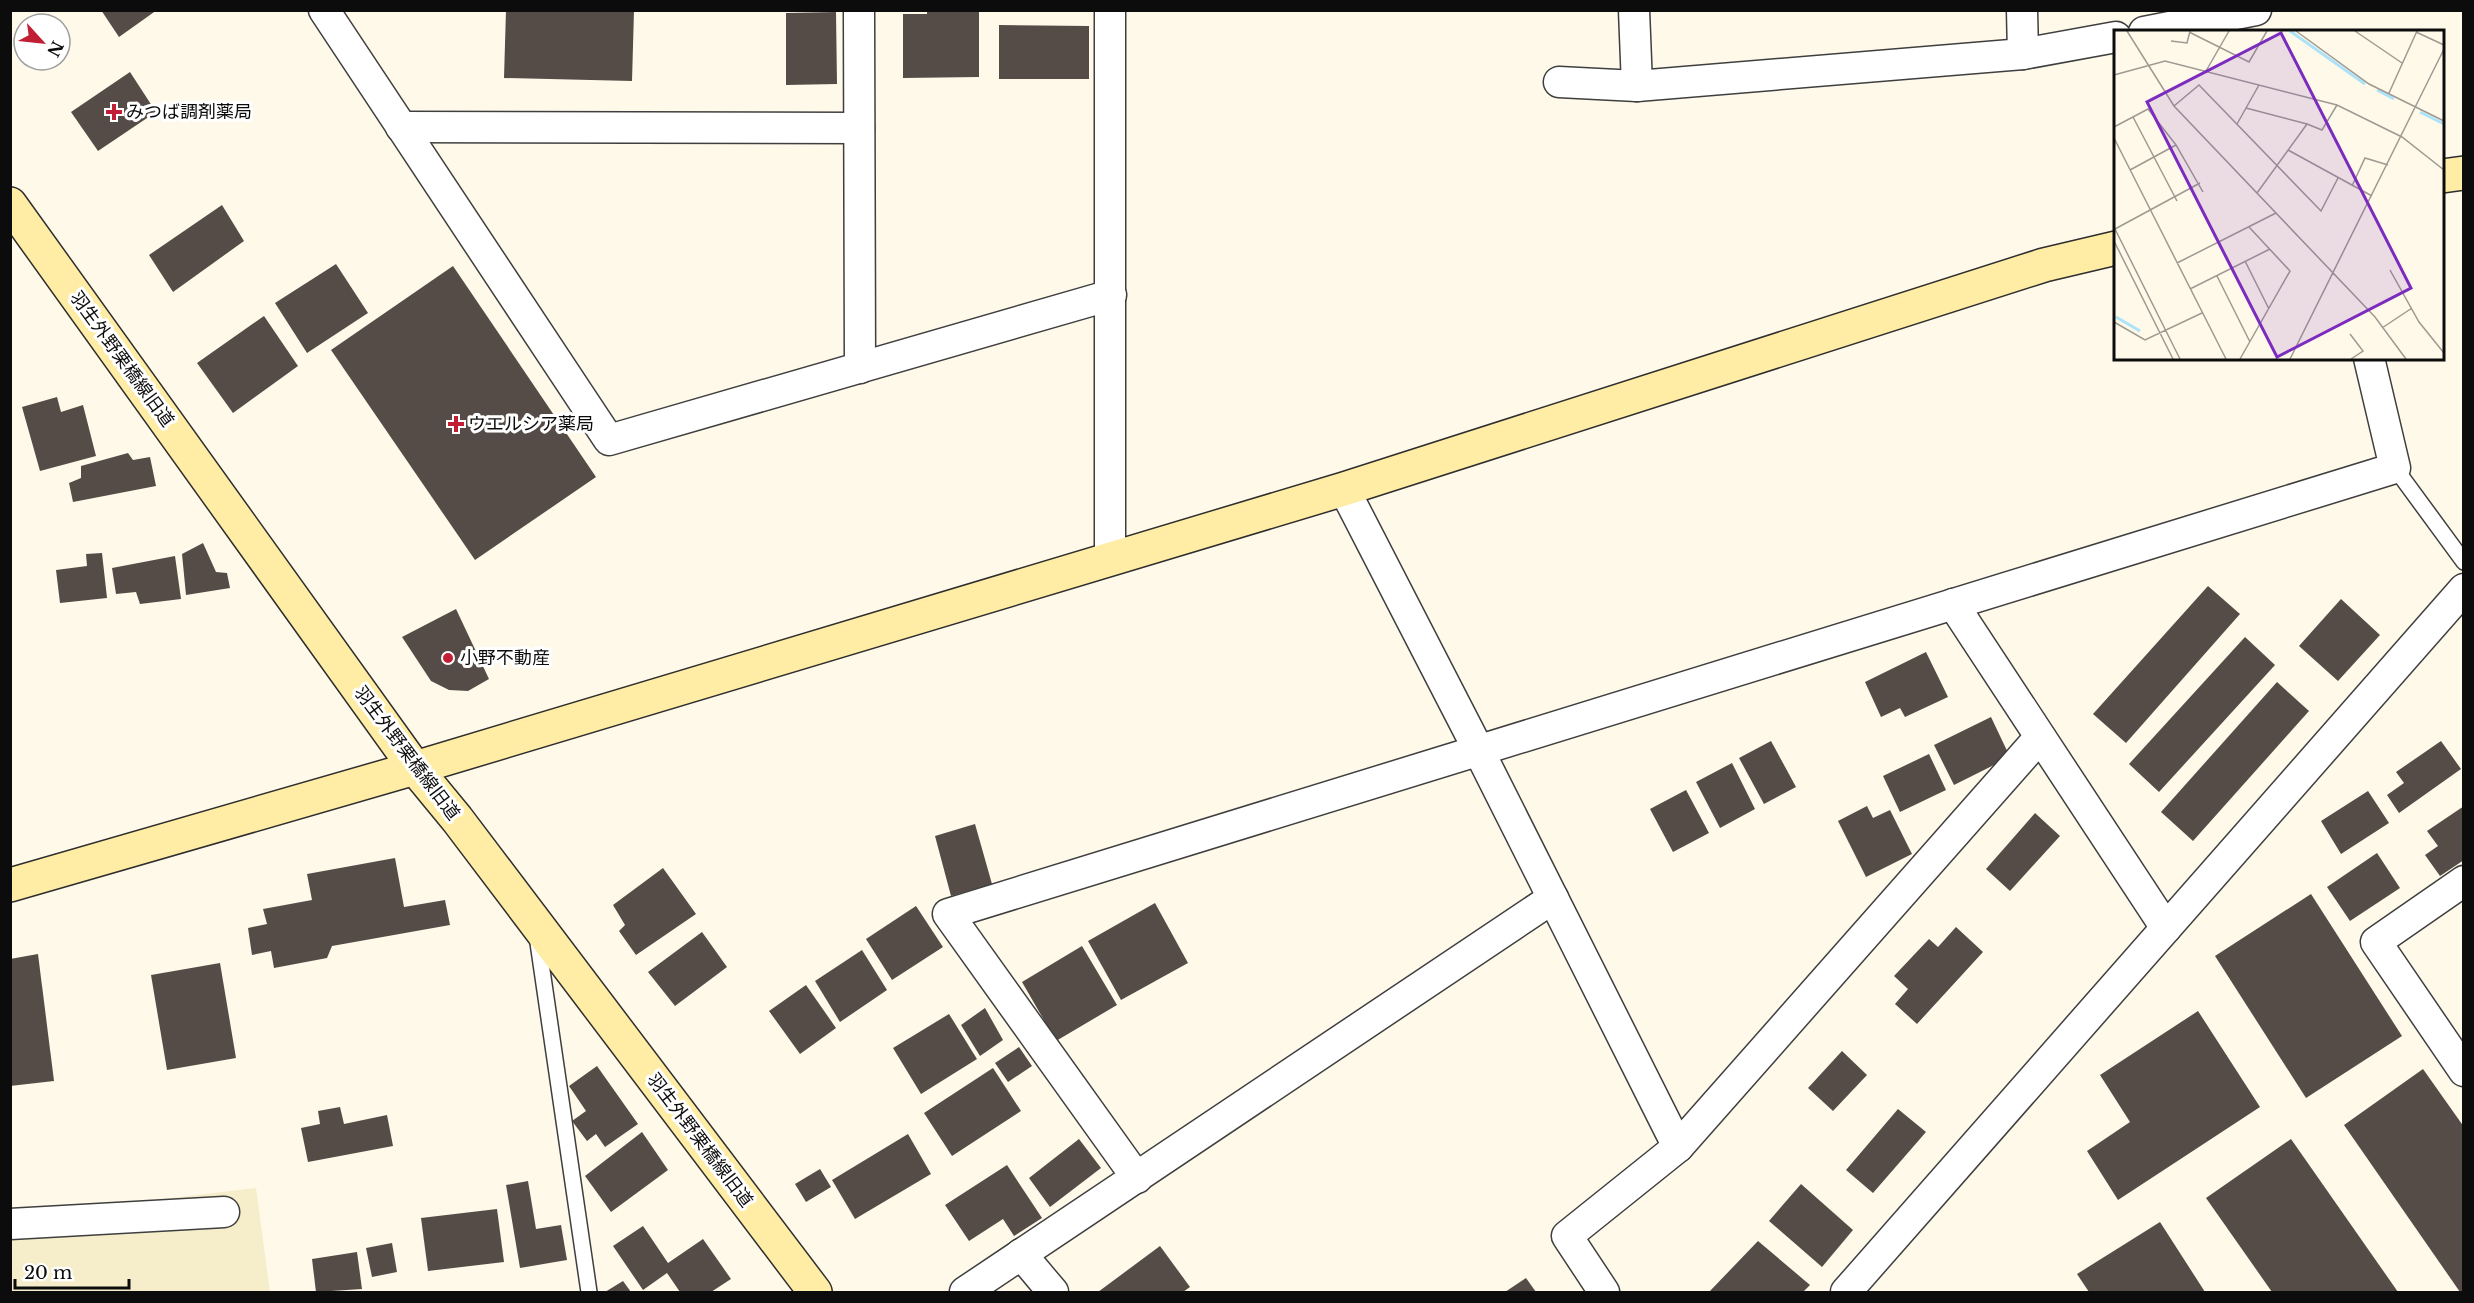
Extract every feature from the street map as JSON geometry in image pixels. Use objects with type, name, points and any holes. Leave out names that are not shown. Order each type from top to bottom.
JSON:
[{"type":"street","points":[[324,10],[609,440],[1111,295]]},
{"type":"street","points":[[859,10],[860,368]]},
{"type":"street","points":[[1110,10],[1110,559]]},
{"type":"street","points":[[1634,10],[1637,86]]},
{"type":"street","points":[[2022,10],[2023,54]]},
{"type":"street","points":[[2154,30],[2256,10]]},
{"type":"street","points":[[1559,82],[1637,86],[2023,54],[2114,37]]},
{"type":"street","points":[[401,127],[859,128]]},
{"type":"street","points":[[2444,176],[2463,173]]},
{"type":"street","name":"羽生外野栗橋線旧道","points":[[10,204],[415,768],[457,819],[815,1293]]},
{"type":"street","points":[[10,885],[415,768],[1344,489],[2044,265],[2114,248]]},
{"type":"street","points":[[1137,1178],[948,914],[2395,468],[2369,360]]},
{"type":"street","points":[[1344,489],[1678,1147]]},
{"type":"street","points":[[1846,1293],[2463,589]]},
{"type":"street","points":[[1953,604],[2166,928]]},
{"type":"street","points":[[1604,1293],[1567,1236],[1678,1147],[2040,737]]},
{"type":"street","points":[[2463,881],[2376,942],[2463,1071]]},
{"type":"street","points":[[964,1293],[1553,898]]},
{"type":"street","points":[[10,1224],[224,1212]]},
{"type":"street","points":[[1021,1254],[1053,1293]]},
{"type":"lane","points":[[2395,468],[2463,562]]},
{"type":"lane","points":[[535,922],[589,1293]]},
{"type":"shaded area","points":[[256,1188],[270,1292],[11,1292],[10,1217]]},
{"type":"building","points":[[101,10],[157,10],[119,37]]},
{"type":"building","points":[[506,10],[634,11],[632,81],[504,78]]},
{"type":"building","points":[[927,10],[979,10],[979,77],[903,78],[903,14],[927,14]]},
{"type":"building","points":[[836,12],[837,84],[786,85],[786,13]]},
{"type":"building","points":[[999,25],[1089,26],[1089,79],[999,79]]},
{"type":"building","name":"みつば調剤薬局","points":[[130,72],[156,112],[98,151],[71,112]]},
{"type":"building","points":[[222,205],[244,241],[173,292],[149,255]]},
{"type":"building","points":[[336,264],[368,313],[307,353],[275,303]]},
{"type":"building","points":[[453,266],[596,477],[475,560],[331,350]]},
{"type":"building","points":[[264,316],[298,366],[233,413],[197,363]]},
{"type":"building","points":[[57,397],[61,412],[83,405],[96,456],[40,471],[22,407]]},
{"type":"building","points":[[128,453],[133,460],[150,457],[156,486],[73,502],[69,483],[81,478],[81,466]]},
{"type":"building","points":[[203,543],[216,572],[227,573],[230,588],[186,595],[182,554]]},
{"type":"building","points":[[102,553],[107,598],[60,603],[56,570],[87,566],[86,554]]},
{"type":"building","points":[[175,556],[181,599],[140,604],[136,592],[116,594],[112,568]]},
{"type":"building","points":[[2208,586],[2240,614],[2126,743],[2093,714]]},
{"type":"building","points":[[2341,599],[2380,635],[2338,681],[2299,646]]},
{"type":"building","name":"小野不動産","points":[[456,609],[489,679],[468,691],[449,690],[431,681],[402,637]]},
{"type":"building","points":[[2245,637],[2275,665],[2159,792],[2129,764]]},
{"type":"building","points":[[1926,652],[1948,697],[1905,717],[1900,708],[1881,717],[1865,682]]},
{"type":"building","points":[[2277,682],[2309,711],[2193,841],[2161,812]]},
{"type":"building","points":[[1991,717],[2010,757],[1954,785],[1934,745]]},
{"type":"building","points":[[1771,741],[1796,787],[1764,804],[1739,758]]},
{"type":"building","points":[[2441,741],[2461,769],[2399,813],[2387,795],[2404,783],[2396,772]]},
{"type":"building","points":[[1929,754],[1946,790],[1900,812],[1883,776]]},
{"type":"building","points":[[1732,763],[1755,809],[1720,828],[1696,782]]},
{"type":"building","points":[[1686,790],[1709,833],[1673,852],[1650,809]]},
{"type":"building","points":[[2368,791],[2389,823],[2341,854],[2321,821]]},
{"type":"building","points":[[1867,806],[1873,818],[1890,810],[1912,854],[1866,877],[1838,821]]},
{"type":"building","points":[[2464,806],[2464,860],[2440,876],[2425,855],[2438,846],[2427,831]]},
{"type":"building","points":[[2035,813],[2060,836],[2010,891],[1986,869]]},
{"type":"building","points":[[975,824],[992,884],[951,896],[935,836]]},
{"type":"building","points":[[2377,853],[2400,888],[2350,921],[2327,887]]},
{"type":"building","points":[[395,858],[404,907],[445,900],[450,925],[332,946],[327,958],[274,968],[271,951],[252,955],[248,928],[267,924],[263,909],[312,900],[307,874]]},
{"type":"building","points":[[663,868],[696,914],[636,955],[619,931],[625,925],[613,905]]},
{"type":"building","points":[[2311,894],[2402,1036],[2306,1098],[2215,956]]},
{"type":"building","points":[[1155,903],[1188,963],[1121,1000],[1088,941]]},
{"type":"building","points":[[916,906],[943,947],[892,980],[866,939]]},
{"type":"building","points":[[1956,927],[1983,952],[1917,1024],[1895,1004],[1908,989],[1894,976],[1929,939],[1938,947]]},
{"type":"building","points":[[702,932],[727,967],[675,1006],[648,972]]},
{"type":"building","points":[[1082,946],[1117,1005],[1056,1041],[1022,982]]},
{"type":"building","points":[[862,950],[887,990],[840,1022],[815,981]]},
{"type":"building","points":[[38,954],[54,1081],[10,1086],[10,959]]},
{"type":"building","points":[[220,963],[236,1058],[167,1070],[151,975]]},
{"type":"building","points":[[806,985],[836,1028],[800,1054],[769,1011]]},
{"type":"building","points":[[985,1008],[1003,1040],[980,1056],[961,1025]]},
{"type":"building","points":[[2198,1011],[2260,1107],[2118,1200],[2087,1151],[2130,1122],[2100,1075]]},
{"type":"building","points":[[949,1014],[977,1059],[921,1094],[893,1048]]},
{"type":"building","points":[[1019,1047],[1032,1066],[1008,1082],[995,1063]]},
{"type":"building","points":[[1842,1051],[1867,1075],[1833,1111],[1808,1088]]},
{"type":"building","points":[[597,1066],[638,1124],[605,1147],[596,1134],[587,1141],[572,1121],[586,1111],[569,1086]]},
{"type":"building","points":[[993,1068],[1021,1111],[952,1156],[924,1113]]},
{"type":"building","points":[[2423,1069],[2464,1127],[2464,1292],[2460,1292],[2344,1125]]},
{"type":"building","points":[[340,1107],[344,1124],[387,1115],[393,1146],[308,1162],[301,1128],[320,1124],[318,1111]]},
{"type":"building","points":[[1898,1109],[1926,1132],[1873,1193],[1846,1170]]},
{"type":"building","points":[[642,1132],[668,1170],[611,1212],[585,1176]]},
{"type":"building","points":[[908,1134],[931,1174],[855,1219],[832,1180]]},
{"type":"building","points":[[1079,1139],[1101,1168],[1050,1207],[1029,1178]]},
{"type":"building","points":[[2291,1139],[2398,1292],[2272,1292],[2206,1198]]},
{"type":"building","points":[[1007,1165],[1042,1218],[1014,1236],[1003,1219],[969,1241],[945,1205]]},
{"type":"building","points":[[820,1169],[831,1187],[806,1202],[795,1184]]},
{"type":"building","points":[[528,1181],[536,1229],[561,1225],[567,1260],[520,1268],[506,1185]]},
{"type":"building","points":[[1801,1184],[1853,1230],[1822,1267],[1769,1221]]},
{"type":"building","points":[[497,1209],[504,1262],[428,1271],[421,1218]]},
{"type":"building","points":[[2160,1222],[2205,1292],[2089,1292],[2077,1274]]},
{"type":"building","points":[[643,1226],[668,1263],[703,1239],[731,1279],[711,1292],[680,1292],[667,1273],[643,1290],[613,1246]]},
{"type":"building","points":[[1758,1241],[1810,1285],[1803,1292],[1709,1292]]},
{"type":"building","points":[[392,1243],[397,1272],[372,1277],[366,1248]]},
{"type":"building","points":[[1160,1246],[1190,1287],[1183,1292],[1098,1292]]},
{"type":"building","points":[[357,1252],[362,1289],[316,1292],[312,1259]]},
{"type":"building","points":[[1526,1278],[1536,1292],[1505,1292]]},
{"type":"building","points":[[623,1281],[631,1292],[605,1292]]},
{"type":"place","name":"みつば調剤薬局","points":[[114,112]]},
{"type":"place","name":"ウエルシア薬局","points":[[456,424]]},
{"type":"place","name":"小野不動産","points":[[448,658]]}]
